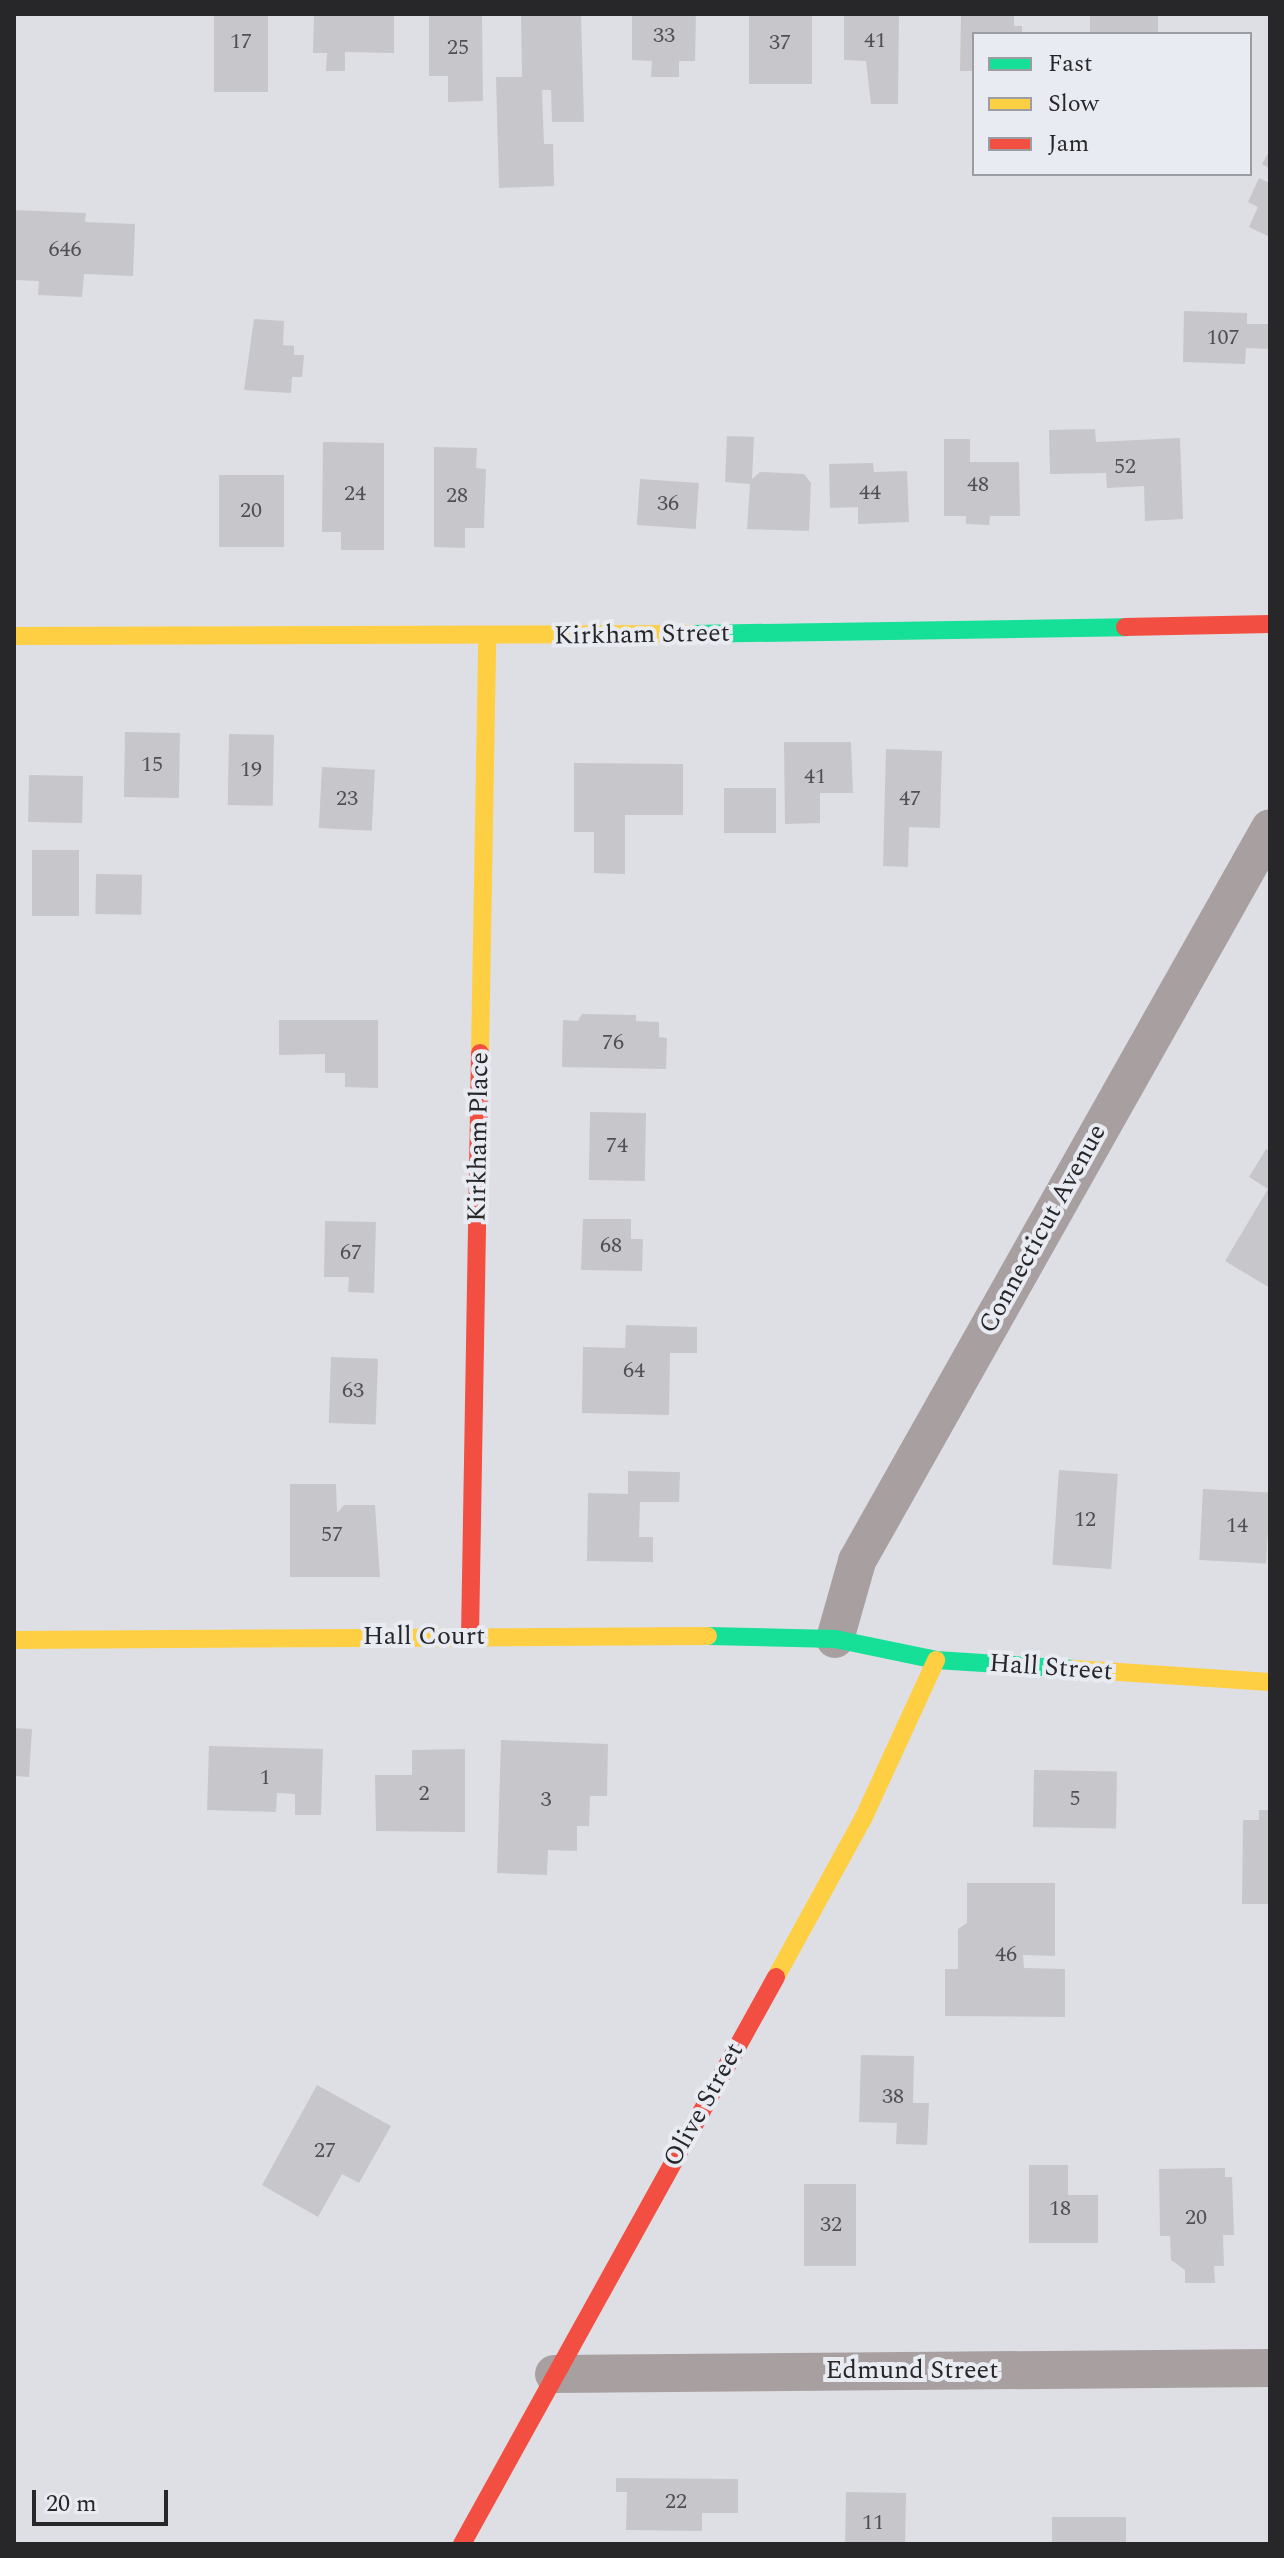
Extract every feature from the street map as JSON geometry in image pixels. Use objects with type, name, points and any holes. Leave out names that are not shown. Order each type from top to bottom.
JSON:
[{"type":"street","name":"Kirkham Street","points":[[14,636],[487,638],[1270,624]]},
{"type":"street","name":"Kirkham Place","points":[[470,1637],[487,638]]},
{"type":"street","name":"Connecticut Avenue","points":[[835,1639],[857,1561],[1270,828]]},
{"type":"street","name":"Hall Court","points":[[14,1640],[470,1637],[835,1639]]},
{"type":"street","name":"Hall Street","points":[[835,1639],[936,1660],[1270,1682]]},
{"type":"street","name":"Olive Street","points":[[462,2544],[863,1819],[936,1660]]},
{"type":"street","name":"Edmund Street","points":[[554,2374],[1270,2368]]},
{"type":"building","points":[[214,14],[268,14],[268,92],[214,92]]},
{"type":"building","points":[[314,14],[394,14],[394,53],[345,52],[345,71],[326,71],[327,53],[313,53]]},
{"type":"building","points":[[429,14],[482,14],[483,101],[448,102],[448,76],[429,76]]},
{"type":"building","points":[[521,14],[581,14],[584,122],[552,122],[551,90],[542,90],[544,144],[553,144],[554,186],[499,188],[496,77],[522,77]]},
{"type":"building","points":[[632,14],[696,14],[695,61],[679,61],[679,77],[651,77],[652,61],[632,60]]},
{"type":"building","points":[[749,14],[812,14],[812,84],[749,84]]},
{"type":"building","points":[[844,14],[899,14],[898,104],[871,104],[866,61],[844,60]]},
{"type":"building","points":[[961,14],[1014,14],[1014,26],[1022,26],[1022,32],[972,32],[972,71],[960,71]]},
{"type":"building","points":[[1090,14],[1158,14],[1158,32],[1090,32]]},
{"type":"building","points":[[1270,150],[1270,169],[1262,164]]},
{"type":"building","points":[[1259,178],[1270,183],[1270,237],[1249,227],[1258,207],[1248,202]]},
{"type":"building","points":[[14,210],[86,213],[85,222],[135,224],[133,276],[84,274],[82,297],[38,295],[39,281],[14,280]]},
{"type":"building","points":[[1184,311],[1247,313],[1247,324],[1270,324],[1270,349],[1246,348],[1245,364],[1183,362]]},
{"type":"building","points":[[254,319],[284,321],[283,345],[294,346],[294,355],[304,355],[302,377],[292,377],[291,393],[244,390]]},
{"type":"building","points":[[1095,429],[1096,442],[1180,438],[1183,519],[1145,521],[1144,486],[1107,488],[1106,473],[1050,474],[1049,430]]},
{"type":"building","points":[[727,436],[754,437],[752,479],[760,472],[804,474],[811,483],[809,531],[747,529],[750,484],[725,482]]},
{"type":"building","points":[[944,439],[970,439],[970,462],[1019,462],[1020,516],[990,516],[989,525],[966,524],[966,516],[944,516]]},
{"type":"building","points":[[323,442],[384,443],[384,550],[341,550],[341,532],[322,532]]},
{"type":"building","points":[[434,447],[477,448],[476,468],[486,469],[484,528],[465,528],[465,548],[434,547]]},
{"type":"building","points":[[873,463],[874,472],[907,471],[909,522],[858,524],[858,507],[830,508],[829,464]]},
{"type":"building","points":[[219,475],[284,475],[284,547],[219,547]]},
{"type":"building","points":[[640,479],[699,483],[696,529],[637,525]]},
{"type":"building","points":[[125,732],[180,733],[179,798],[124,797]]},
{"type":"building","points":[[229,734],[274,735],[273,806],[228,805]]},
{"type":"building","points":[[784,742],[851,742],[853,793],[820,793],[820,823],[785,824]]},
{"type":"building","points":[[886,749],[942,751],[940,828],[909,827],[908,867],[883,866]]},
{"type":"building","points":[[574,763],[683,764],[683,815],[625,815],[625,874],[594,873],[594,832],[574,832]]},
{"type":"building","points":[[322,767],[375,770],[372,831],[319,828]]},
{"type":"building","points":[[29,775],[83,776],[82,823],[28,822]]},
{"type":"building","points":[[724,788],[776,788],[776,833],[724,833]]},
{"type":"building","points":[[32,850],[79,850],[79,916],[32,916]]},
{"type":"building","points":[[96,874],[142,875],[141,915],[95,914]]},
{"type":"building","points":[[582,1014],[636,1015],[636,1021],[659,1022],[659,1037],[667,1038],[666,1069],[562,1067],[563,1020],[578,1021]]},
{"type":"building","points":[[279,1020],[378,1020],[378,1088],[345,1087],[345,1073],[325,1073],[325,1054],[279,1055]]},
{"type":"building","points":[[590,1112],[646,1113],[645,1181],[589,1180]]},
{"type":"building","points":[[1266,1149],[1270,1151],[1270,1288],[1225,1261],[1268,1189],[1249,1177]]},
{"type":"building","points":[[583,1219],[631,1219],[631,1239],[643,1239],[642,1271],[581,1270]]},
{"type":"building","points":[[325,1221],[376,1222],[374,1293],[348,1292],[349,1277],[324,1277]]},
{"type":"building","points":[[626,1325],[697,1327],[697,1353],[670,1353],[669,1415],[582,1413],[583,1347],[625,1348]]},
{"type":"building","points":[[331,1357],[378,1359],[376,1425],[329,1423]]},
{"type":"building","points":[[1059,1470],[1118,1474],[1111,1569],[1052,1565]]},
{"type":"building","points":[[628,1471],[680,1472],[679,1502],[640,1502],[639,1537],[653,1537],[653,1562],[587,1561],[588,1493],[628,1494]]},
{"type":"building","points":[[290,1484],[336,1484],[337,1513],[344,1505],[375,1505],[380,1577],[290,1577]]},
{"type":"building","points":[[1203,1489],[1270,1493],[1266,1563],[1199,1560]]},
{"type":"building","points":[[14,1728],[32,1729],[29,1777],[14,1776]]},
{"type":"building","points":[[501,1740],[608,1744],[607,1796],[590,1796],[589,1826],[577,1826],[577,1851],[548,1850],[547,1875],[497,1873]]},
{"type":"building","points":[[209,1746],[323,1749],[321,1815],[295,1815],[295,1794],[277,1793],[276,1812],[207,1810]]},
{"type":"building","points":[[465,1749],[465,1832],[376,1831],[375,1775],[412,1775],[412,1750]]},
{"type":"building","points":[[1034,1770],[1117,1771],[1116,1828],[1033,1827]]},
{"type":"building","points":[[1259,1810],[1270,1810],[1270,1904],[1242,1904],[1243,1820],[1259,1820]]},
{"type":"building","points":[[967,1883],[1055,1883],[1055,1956],[1023,1955],[1024,1968],[1065,1969],[1065,2017],[945,2016],[945,1969],[958,1969],[958,1929],[967,1923]]},
{"type":"building","points":[[861,2055],[914,2056],[913,2103],[929,2103],[927,2145],[896,2144],[897,2123],[859,2122]]},
{"type":"building","points":[[317,2085],[391,2126],[359,2183],[342,2174],[318,2217],[262,2185]]},
{"type":"building","points":[[1029,2165],[1068,2165],[1068,2195],[1098,2195],[1098,2243],[1029,2243]]},
{"type":"building","points":[[1225,2168],[1225,2177],[1232,2177],[1234,2235],[1223,2235],[1224,2266],[1214,2266],[1215,2283],[1185,2283],[1185,2270],[1171,2260],[1170,2236],[1160,2236],[1159,2169]]},
{"type":"building","points":[[804,2184],[856,2184],[856,2266],[804,2266]]},
{"type":"building","points":[[616,2478],[738,2479],[738,2513],[702,2513],[702,2531],[626,2530],[627,2492],[616,2492]]},
{"type":"building","points":[[846,2492],[906,2493],[905,2544],[845,2544]]},
{"type":"building","points":[[1052,2517],[1126,2517],[1126,2544],[1052,2544]]},
{"type":"traffic: fast","points":[[692,634],[1125,627]]},
{"type":"traffic: fast","points":[[708,1636],[835,1639],[936,1660],[1074,1669]]},
{"type":"traffic: slow","points":[[14,636],[692,634]]},
{"type":"traffic: slow","points":[[480,1053],[487,638]]},
{"type":"traffic: slow","points":[[14,1640],[708,1636]]},
{"type":"traffic: slow","points":[[776,1977],[863,1819],[936,1660]]},
{"type":"traffic: slow","points":[[1074,1669],[1270,1682]]},
{"type":"traffic: jam","points":[[1125,627],[1270,624]]},
{"type":"traffic: jam","points":[[470,1637],[480,1053]]},
{"type":"traffic: jam","points":[[462,2544],[776,1977]]}]
